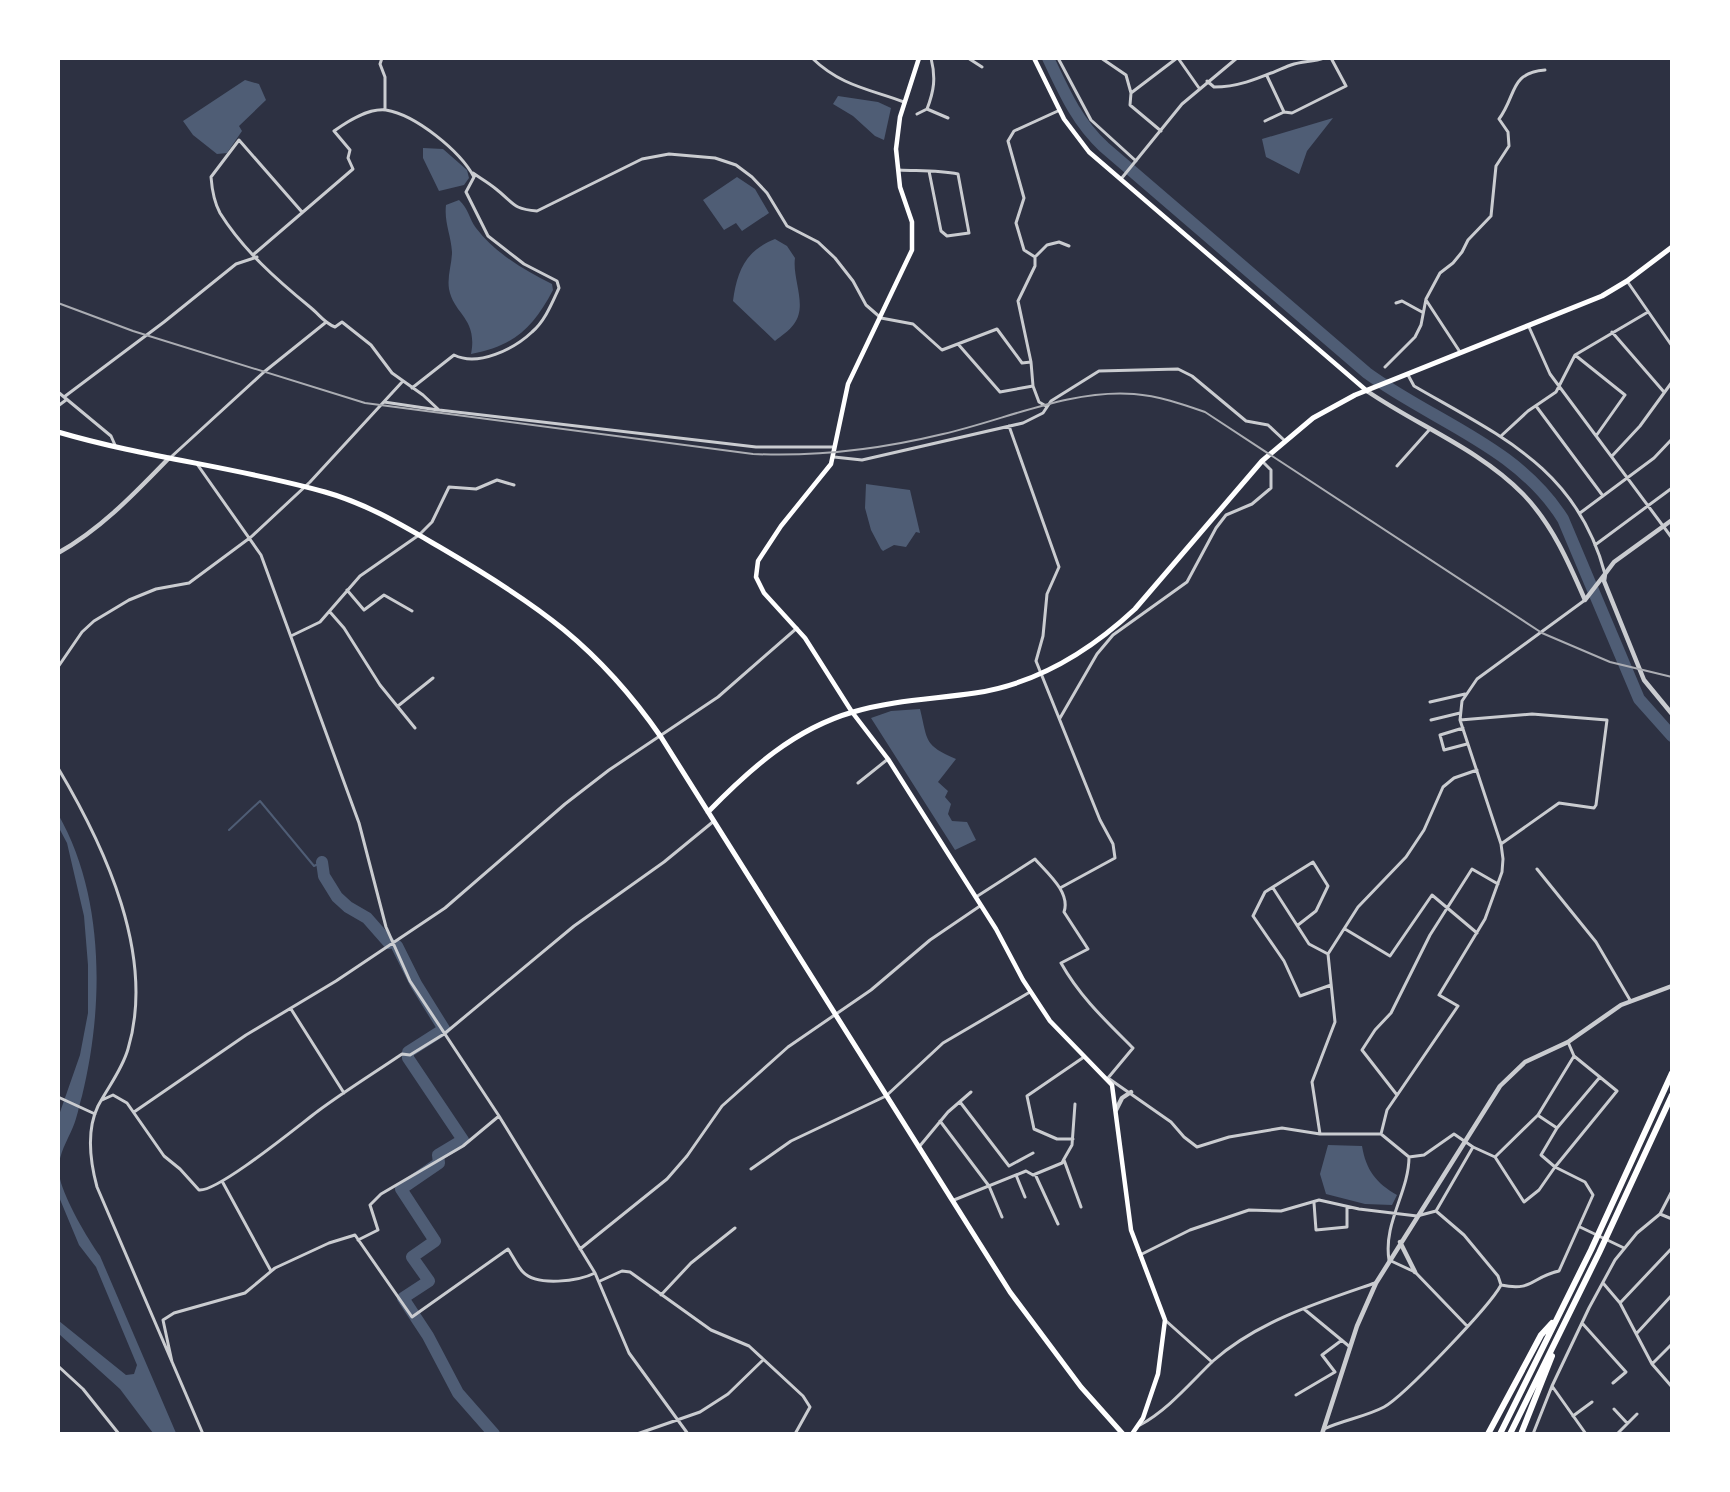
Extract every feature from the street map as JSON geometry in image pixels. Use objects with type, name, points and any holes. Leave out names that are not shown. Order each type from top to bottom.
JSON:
[{"type":"highway","points":[[1500,1434],[1558,1316],[1671,1073]]},
{"type":"highway","points":[[1510,1434],[1567,1319],[1671,1095]]},
{"type":"highway","points":[[1488,1434],[1541,1335],[1558,1316]]},
{"type":"highway","points":[[1521,1434],[1567,1319]]},
{"type":"main road","points":[[919,58],[904,102],[897,132],[897,170],[912,222],[913,237],[905,267],[848,384],[834,457],[828,470],[789,514],[756,566],[756,577],[760,588],[797,628],[852,712],[888,759],[980,906],[1030,992],[1058,1031],[1108,1078],[1114,1090],[1129,1220],[1165,1320],[1158,1374],[1139,1425],[1132,1434]]},
{"type":"main road","points":[[1034,58],[1078,140],[1370,389]]},
{"type":"main road","points":[[708,812],[743,777],[780,748],[817,726],[852,712],[912,700],[997,688],[1052,668],[1075,656],[1118,625],[1135,609],[1262,460],[1284,440],[1330,408],[1370,389],[1602,296],[1627,281],[1671,247]]},
{"type":"main road","points":[[58,432],[305,487],[364,505],[510,589],[556,620],[579,640],[625,687],[662,737],[952,1201],[1034,1326],[1081,1387],[1123,1434]]},
{"type":"street","points":[[382,58],[380,64],[384,77],[385,110]]},
{"type":"street","points":[[812,58],[832,76],[852,86],[904,102]]},
{"type":"street","points":[[916,114],[927,109],[933,92],[935,74],[931,58]]},
{"type":"street","points":[[968,58],[982,67]]},
{"type":"street","points":[[1058,58],[1091,120],[1136,161]]},
{"type":"street","points":[[1101,58],[1126,75],[1131,93],[1130,105],[1161,131]]},
{"type":"street","points":[[1131,93],[1178,58],[1199,88]]},
{"type":"street","points":[[1121,179],[1182,104],[1237,58]]},
{"type":"street","points":[[1208,81],[1214,87],[1228,87],[1267,76],[1302,62],[1324,58]]},
{"type":"street","points":[[1265,121],[1284,112],[1292,112],[1346,86],[1331,58]]},
{"type":"street","points":[[1385,368],[1415,337],[1421,325],[1426,299],[1440,273],[1453,263],[1468,240],[1491,216],[1496,166],[1509,146],[1508,132],[1499,119],[1509,106],[1517,81],[1532,71],[1545,70]]},
{"type":"street","points":[[1267,76],[1284,112]]},
{"type":"street","points":[[927,109],[948,118]]},
{"type":"street","points":[[58,406],[65,398],[236,264],[255,255],[353,169],[348,158],[350,150],[334,131],[350,119],[385,110],[431,133],[455,152],[474,177],[466,192],[488,236],[524,264],[550,275],[557,281],[560,288],[541,322],[532,333],[496,354],[463,360],[454,355],[412,388]]},
{"type":"street","points":[[1035,257],[1024,250],[1016,223],[1023,198],[1008,141],[1014,130],[1060,110]]},
{"type":"street","points":[[302,212],[239,140],[211,177],[212,191],[221,214],[284,287],[310,306],[325,323],[335,327],[342,322],[356,330],[392,372],[439,410]]},
{"type":"street","points":[[471,172],[498,190],[511,205],[521,210],[537,211],[642,159],[669,154],[726,161],[736,165],[752,177],[768,194],[793,231],[818,242],[835,258],[853,281],[866,305],[881,318],[913,324],[942,350],[997,329],[1022,363],[1031,362]]},
{"type":"street","points":[[897,170],[929,171],[958,174],[969,233],[947,237],[941,231],[929,171]]},
{"type":"street","points":[[1046,406],[1039,402],[1033,386],[1031,362],[1018,301],[1035,266],[1035,257],[1047,245],[1059,242],[1069,246]]},
{"type":"street","points":[[1627,281],[1671,346]]},
{"type":"street","points":[[1426,299],[1461,354]]},
{"type":"street","points":[[1396,303],[1402,301],[1422,312]]},
{"type":"street","points":[[1501,436],[1536,405],[1556,392],[1575,355],[1648,312]]},
{"type":"street","points":[[58,553],[75,544],[128,501],[169,458],[264,372],[325,323]]},
{"type":"street","points":[[1529,327],[1543,361],[1671,538]]},
{"type":"street","points":[[1612,333],[1664,392]]},
{"type":"street","points":[[958,344],[1000,392],[1033,386]]},
{"type":"street","points":[[1575,355],[1625,395],[1596,436]]},
{"type":"street","points":[[834,457],[862,460],[1009,426],[1043,413],[1046,406],[1099,371],[1178,369],[1192,376],[1246,421],[1268,425],[1284,440]]},
{"type":"street","points":[[1408,375],[1414,386],[1501,436],[1543,466],[1580,513],[1595,545],[1608,591],[1644,680],[1671,714]]},
{"type":"street","points":[[58,667],[82,632],[94,621],[129,600],[156,589],[189,583],[251,537],[305,487],[403,381]]},
{"type":"street","points":[[1612,456],[1640,426],[1671,382]]},
{"type":"street","points":[[1370,389],[1484,461],[1524,495],[1555,537],[1586,599]]},
{"type":"street","points":[[58,392],[111,436],[115,445]]},
{"type":"street","points":[[384,402],[732,445],[781,449],[836,447]]},
{"type":"street","points":[[1536,405],[1603,496]]},
{"type":"street","points":[[1009,426],[1059,567],[1047,594],[1037,665],[1100,820],[1113,844],[1115,858],[1060,888]]},
{"type":"street","points":[[1397,466],[1430,429]]},
{"type":"street","points":[[1580,513],[1654,458],[1671,439]]},
{"type":"street","points":[[1060,718],[1097,654],[1113,635],[1187,582],[1216,528],[1226,515],[1252,504],[1271,488],[1271,470],[1262,460]]},
{"type":"street","points":[[197,464],[251,537],[261,555],[359,823],[381,911],[393,945],[414,988],[500,1116],[596,1273],[629,1353],[688,1434]]},
{"type":"street","points":[[291,636],[313,626],[330,612],[360,576],[418,535],[432,522],[449,487],[476,489],[497,480],[514,484]]},
{"type":"street","points":[[1595,545],[1671,488]]},
{"type":"street","points":[[1381,1134],[1387,1110],[1458,1006],[1439,995],[1477,933],[1498,884],[1503,866],[1501,844],[1461,720],[1460,712],[1465,694],[1477,679],[1586,599],[1614,562],[1671,520]]},
{"type":"street","points":[[347,590],[364,610],[384,595],[412,611]]},
{"type":"street","points":[[330,612],[344,628],[380,685],[415,729]]},
{"type":"street","points":[[134,1112],[246,1035],[393,945],[445,908],[582,790],[718,697],[797,628]]},
{"type":"street","points":[[398,706],[433,678]]},
{"type":"street","points":[[1430,702],[1465,694]]},
{"type":"street","points":[[1431,720],[1460,712]]},
{"type":"street","points":[[1461,720],[1532,714],[1606,720],[1594,808],[1559,803],[1501,844]]},
{"type":"street","points":[[1463,728],[1440,735],[1444,750],[1467,744]]},
{"type":"street","points":[[858,783],[888,759]]},
{"type":"street","points":[[58,768],[95,833],[123,912],[134,965],[136,1012],[128,1050],[93,1113],[90,1144],[97,1187],[173,1370],[203,1434]]},
{"type":"street","points":[[1320,1134],[1312,1082],[1335,1022],[1328,954],[1369,893],[1406,857],[1424,830],[1443,787],[1454,778],[1477,770]]},
{"type":"street","points":[[102,1100],[112,1095],[118,1097],[134,1112],[164,1156],[180,1169],[199,1190],[203,1191],[222,1181],[344,1093],[442,1032],[574,926],[664,861],[714,821]]},
{"type":"street","points":[[975,898],[1035,859],[1060,888],[1066,906],[1064,912],[1088,949],[1061,963],[1071,981],[1095,1012],[1133,1048],[1108,1078],[1171,1122],[1184,1137],[1197,1147],[1229,1137],[1282,1128],[1320,1134],[1381,1134],[1409,1157],[1424,1155],[1454,1134],[1464,1142],[1495,1157],[1524,1202],[1539,1190],[1617,1091],[1574,1056],[1568,1042]]},
{"type":"street","points":[[1298,925],[1316,911],[1328,886],[1313,862],[1265,892],[1253,916],[1284,962],[1300,996],[1332,984]]},
{"type":"street","points":[[1397,1095],[1362,1050],[1375,1030],[1391,1013],[1430,935],[1472,869],[1498,884]]},
{"type":"street","points":[[1537,869],[1596,942],[1630,1000]]},
{"type":"street","points":[[1273,888],[1309,944],[1328,954]]},
{"type":"street","points":[[1345,929],[1390,956],[1432,895],[1477,933]]},
{"type":"street","points":[[580,1249],[667,1179],[687,1156],[722,1106],[788,1047],[871,990],[930,940],[980,906]]},
{"type":"street","points":[[1323,1431],[1350,1347],[1376,1283],[1400,1242],[1508,1076],[1534,1056],[1568,1042],[1630,1000],[1671,986]]},
{"type":"street","points":[[751,1170],[791,1141],[886,1096],[950,1038],[1030,992]]},
{"type":"street","points":[[291,1009],[344,1093]]},
{"type":"street","points":[[1073,1139],[1057,1138],[1034,1129],[1027,1096],[1084,1056]]},
{"type":"street","points":[[1495,1157],[1538,1115],[1574,1056]]},
{"type":"street","points":[[1501,1285],[1522,1288],[1529,1286],[1544,1274],[1559,1271],[1580,1227],[1593,1195],[1585,1182],[1556,1167],[1541,1155],[1557,1128],[1600,1077]]},
{"type":"street","points":[[918,1147],[940,1121],[971,1092]]},
{"type":"street","points":[[1116,1110],[1122,1098],[1131,1092]]},
{"type":"street","points":[[58,1097],[93,1113]]},
{"type":"street","points":[[960,1102],[1009,1166],[1032,1153]]},
{"type":"street","points":[[952,1201],[1026,1171],[1035,1174],[1062,1163],[1073,1139],[1075,1104]]},
{"type":"street","points":[[1538,1115],[1557,1128]]},
{"type":"street","points":[[358,1240],[378,1230],[370,1205],[381,1194],[463,1146],[500,1116]]},
{"type":"street","points":[[940,1121],[989,1186],[1002,1217]]},
{"type":"street","points":[[1140,1255],[1190,1230],[1249,1210],[1281,1211],[1319,1200],[1347,1207],[1394,1211],[1417,1216],[1436,1211],[1473,1147]]},
{"type":"street","points":[[1389,1260],[1387,1248],[1394,1211],[1409,1168],[1409,1157]]},
{"type":"street","points":[[1064,1159],[1081,1207]]},
{"type":"street","points":[[1035,1174],[1058,1224]]},
{"type":"street","points":[[1016,1175],[1025,1197]]},
{"type":"street","points":[[222,1181],[271,1271]]},
{"type":"street","points":[[1533,1434],[1552,1386],[1603,1283],[1624,1248],[1637,1233],[1660,1214],[1671,1191]]},
{"type":"street","points":[[1314,1203],[1316,1230],[1347,1227],[1347,1207]]},
{"type":"street","points":[[1323,1431],[1386,1406],[1467,1326],[1494,1297],[1501,1285],[1498,1276],[1464,1235],[1436,1211]]},
{"type":"street","points":[[1660,1214],[1671,1219]]},
{"type":"street","points":[[1580,1227],[1624,1248]]},
{"type":"street","points":[[661,1295],[691,1263],[735,1228]]},
{"type":"street","points":[[173,1370],[163,1320],[174,1313],[245,1293],[271,1271],[329,1243],[355,1235],[412,1317],[508,1249],[524,1274],[531,1277],[550,1281],[580,1280],[596,1273]]},
{"type":"street","points":[[1400,1242],[1415,1272],[1467,1326]]},
{"type":"street","points":[[1620,1303],[1671,1248]]},
{"type":"street","points":[[1389,1260],[1415,1272]]},
{"type":"street","points":[[600,1281],[622,1271],[630,1272],[711,1330],[749,1346],[802,1396],[810,1407],[795,1434]]},
{"type":"street","points":[[1139,1425],[1170,1404],[1212,1362],[1278,1320],[1376,1283]]},
{"type":"street","points":[[1603,1283],[1620,1303],[1653,1364],[1671,1387]]},
{"type":"street","points":[[1637,1333],[1671,1295]]},
{"type":"street","points":[[1304,1309],[1350,1347]]},
{"type":"street","points":[[1165,1320],[1212,1362]]},
{"type":"street","points":[[1582,1323],[1626,1372],[1613,1383]]},
{"type":"street","points":[[1296,1395],[1335,1372],[1322,1355],[1342,1340]]},
{"type":"street","points":[[1653,1364],[1671,1344]]},
{"type":"street","points":[[637,1434],[700,1412],[728,1394],[763,1360]]},
{"type":"street","points":[[58,1366],[85,1391],[119,1434]]},
{"type":"street","points":[[1552,1386],[1586,1434]]},
{"type":"street","points":[[1573,1416],[1592,1402]]},
{"type":"street","points":[[1614,1409],[1628,1424]]},
{"type":"street","points":[[1617,1434],[1637,1414]]},
{"type":"water","points":[[245,80],[259,84],[266,100],[239,126],[242,131],[227,153],[217,154],[193,135],[183,121]]},
{"type":"water","points":[[838,96],[878,102],[891,108],[884,140],[875,136],[853,116],[833,104]]},
{"type":"water","points":[[1333,118],[1307,151],[1299,174],[1266,157],[1262,139]]},
{"type":"water","points":[[423,148],[443,149],[467,170],[469,178],[464,185],[439,191],[423,158]]},
{"type":"water","points":[[737,177],[755,189],[769,213],[742,231],[736,223],[724,230],[703,200]]},
{"type":"water","points":[[459,200],[476,228],[492,245],[521,267],[552,284],[553,290],[538,315],[521,333],[499,346],[471,354],[471,332],[449,289],[452,252],[446,205]]},
{"type":"water","points":[[775,239],[787,246],[795,258],[800,309],[794,324],[775,341],[733,301],[737,280],[745,263],[757,249]]},
{"type":"water","points":[[866,484],[910,490],[920,533],[916,532],[906,547],[894,545],[883,551],[881,549],[871,530],[865,508]]},
{"type":"water","points":[[920,709],[929,741],[938,750],[956,759],[938,782],[948,791],[945,797],[951,804],[948,814],[952,821],[967,822],[976,840],[955,850],[871,718],[891,711]]},
{"type":"water","points":[[58,814],[85,880],[96,952],[94,1026],[89,1062],[76,1120],[59,1164],[59,1115],[80,1055],[88,1013],[88,965],[84,916],[67,843],[59,828]]},
{"type":"water","points":[[1328,1145],[1362,1146],[1366,1162],[1373,1175],[1383,1186],[1397,1195],[1392,1205],[1365,1204],[1326,1194],[1320,1174]]},
{"type":"water","points":[[59,1173],[71,1208],[100,1256],[176,1433],[153,1433],[120,1389],[59,1334],[59,1321],[126,1375],[134,1374],[137,1365],[96,1267],[79,1245],[59,1197]]},
{"type":"waterway","points":[[1048,58],[1079,117],[1104,147],[1367,373],[1498,454],[1522,472],[1544,494],[1563,519],[1639,699],[1672,736]]},
{"type":"waterway","points":[[229,830],[260,801],[314,866],[322,862]]},
{"type":"waterway","points":[[322,862],[324,876],[337,897],[348,907],[367,918],[389,943]]},
{"type":"waterway","points":[[397,946],[416,984],[444,1029],[408,1052],[408,1058],[463,1140],[438,1155],[439,1163],[401,1189],[435,1241],[412,1257],[429,1281],[403,1298],[428,1336],[458,1393],[494,1434]]},
{"type":"railway","points":[[58,303],[133,331],[365,403],[753,454],[825,453],[896,444],[943,434],[1086,396],[1134,394],[1161,398],[1205,412],[1542,633],[1610,662],[1672,677]]}]
